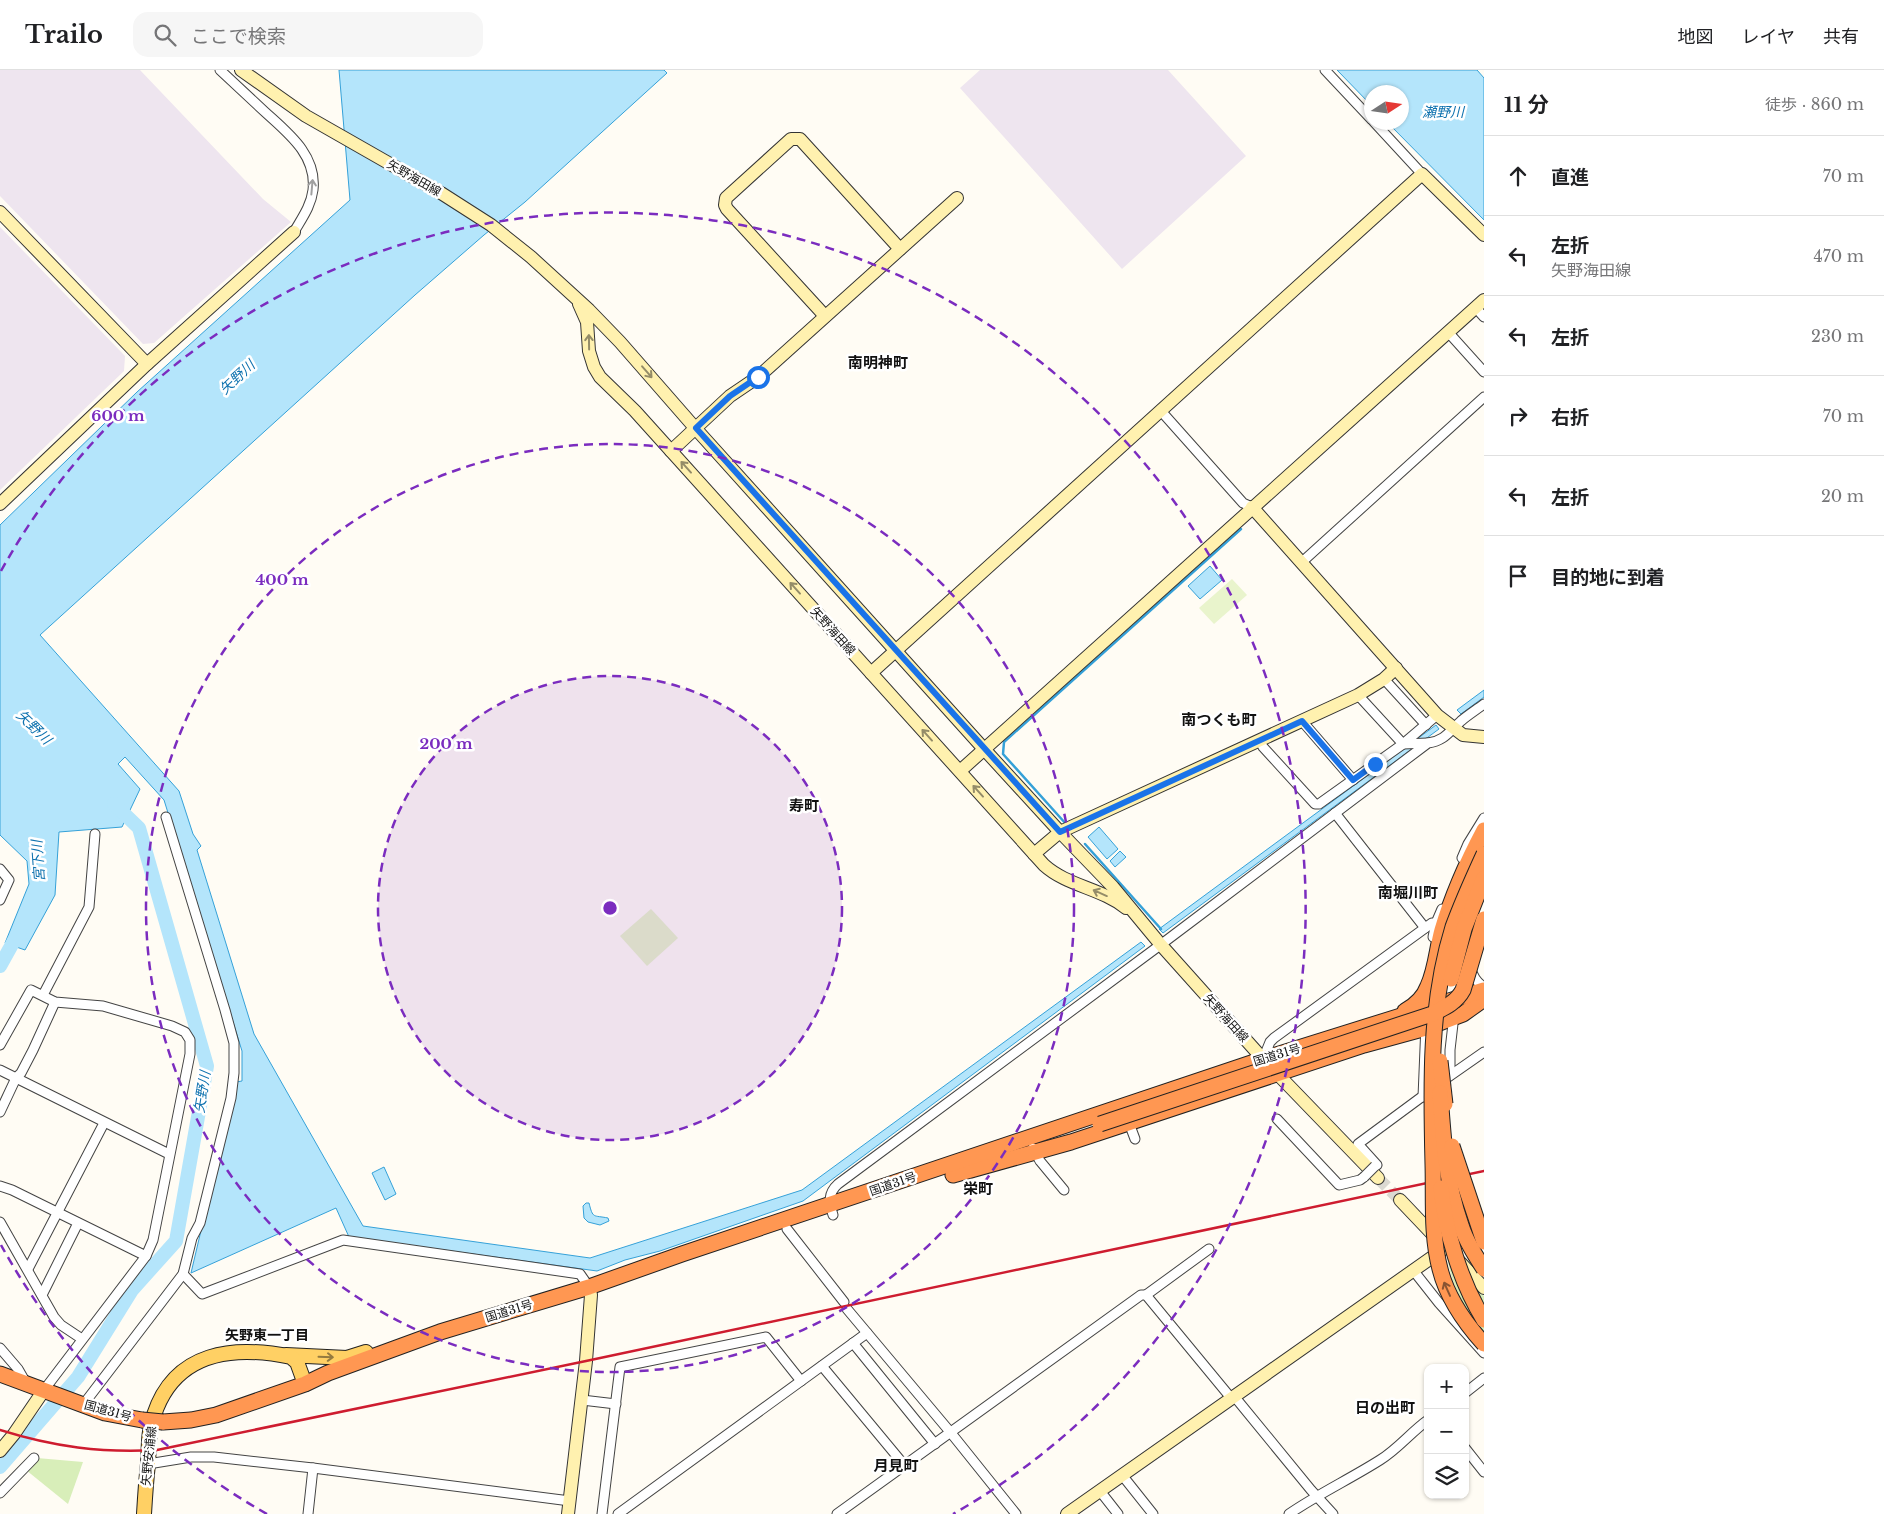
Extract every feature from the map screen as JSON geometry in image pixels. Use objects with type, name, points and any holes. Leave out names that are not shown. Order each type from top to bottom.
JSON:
[{"type":"highway","points":[[1374,1025],[1412,1007],[1417,1003],[1428,986],[1439,926],[1484,830]]},
{"type":"highway","points":[[1484,854],[1467,890],[1453,928],[1442,972],[1427,1102],[1434,1220],[1440,1270],[1459,1311],[1484,1344]]},
{"type":"highway","points":[[1484,878],[1464,929],[1451,980],[1444,1014],[1440,1061],[1444,1138],[1454,1203],[1461,1227],[1484,1270]]},
{"type":"highway","points":[[1033,1146],[1260,1072],[1432,1014],[1444,1008],[1459,996],[1462,990],[1484,919]]},
{"type":"highway","name":"国道31号","points":[[304,1384],[330,1380],[447,1338],[831,1210],[967,1170],[1263,1059],[1374,1025],[1484,988]]},
{"type":"highway","name":"国道31号","points":[[0,1374],[117,1416],[163,1422],[216,1415],[304,1384],[328,1372],[440,1332],[590,1291],[787,1230],[855,1197],[1033,1146],[1071,1142],[1364,1045],[1426,1028],[1463,1014],[1484,999]]},
{"type":"highway","points":[[1440,1061],[1453,1147],[1484,1242]]},
{"type":"highway","points":[[1427,1102],[1448,1228],[1459,1266],[1484,1320]]},
{"type":"main road","points":[[278,1354],[347,1358],[396,1342],[440,1332]]},
{"type":"main road","name":"矢野安浦線","points":[[144,1514],[149,1435],[154,1415],[171,1383],[183,1372],[196,1363],[212,1356],[229,1352],[244,1351],[278,1354],[291,1357],[297,1362],[304,1384]]},
{"type":"street","points":[[0,504],[147,364],[294,232],[310,204],[313,191],[311,166],[297,141],[220,70]]},
{"type":"street","points":[[1325,70],[1364,111]]},
{"type":"street","name":"矢野海田線","points":[[244,72],[306,116],[467,209],[531,256],[567,290],[620,342],[984,749],[1113,887],[1160,944],[1263,1059],[1377,1172]]},
{"type":"street","points":[[1381,130],[1422,174],[1484,235]]},
{"type":"street","points":[[825,316],[725,205],[726,198],[791,139],[800,139],[900,249]]},
{"type":"street","points":[[871,673],[1422,174]]},
{"type":"street","points":[[671,451],[730,396],[758,377],[956,198]]},
{"type":"street","points":[[0,212],[147,364]]},
{"type":"street","name":"矢野海田線","points":[[577,300],[587,322],[590,356],[596,372],[635,411],[1034,854],[1055,874],[1110,898],[1140,921]]},
{"type":"street","points":[[960,771],[1448,332],[1481,308]]},
{"type":"street","points":[[1448,332],[1484,372]]},
{"type":"street","points":[[1302,562],[1484,397]]},
{"type":"street","points":[[1161,411],[1243,503],[1252,507],[1302,562],[1437,715],[1463,735],[1484,736]]},
{"type":"street","points":[[1034,854],[1060,832],[1358,695],[1384,679],[1396,668]]},
{"type":"street","points":[[1384,679],[1426,725]]},
{"type":"street","points":[[1358,695],[1405,744],[1438,742],[1446,737],[1461,720],[1484,704]]},
{"type":"street","points":[[831,1210],[831,1191],[846,1178],[1335,813],[1437,715]]},
{"type":"street","points":[[1302,721],[1353,780]]},
{"type":"street","points":[[1260,741],[1263,747],[1315,804],[1319,804],[1353,780],[1380,770],[1426,743]]},
{"type":"street","points":[[1335,813],[1425,928]]},
{"type":"street","points":[[80,1404],[184,1274],[192,1238],[200,1223],[231,1098],[234,1073],[234,1043],[166,817]]},
{"type":"street","points":[[1263,1059],[1270,1042],[1274,1038],[1432,923],[1439,926],[1468,844],[1484,818]]},
{"type":"street","points":[[42,995],[89,907],[95,834]]},
{"type":"street","points":[[0,869],[9,880],[0,900]]},
{"type":"street","points":[[1450,1075],[1453,1018],[1484,924]]},
{"type":"street","points":[[1470,967],[1473,976],[1484,988]]},
{"type":"street","points":[[1427,1102],[1426,1028],[1429,1007],[1428,986]]},
{"type":"street","points":[[0,1045],[31,990],[55,1002],[104,1006],[172,1026],[185,1032],[190,1040],[190,1054],[153,1240],[146,1256],[82,1339],[47,1391],[0,1451]]},
{"type":"street","points":[[0,1112],[16,1078],[21,1073],[33,1050],[55,1002]]},
{"type":"street","points":[[1277,1119],[1339,1185],[1360,1180],[1377,1172],[1377,1165],[1358,1144],[1427,1102],[1450,1075],[1484,1052]]},
{"type":"street","points":[[0,1070],[169,1154]]},
{"type":"street","points":[[28,1270],[104,1123]]},
{"type":"street","points":[[1129,1123],[1135,1139]]},
{"type":"street","points":[[1033,1146],[1064,1190]]},
{"type":"street","points":[[846,1178],[846,1187],[855,1197]]},
{"type":"street","points":[[0,1186],[146,1256]]},
{"type":"street","points":[[1400,1200],[1484,1288]]},
{"type":"street","points":[[0,1222],[61,1325],[82,1339]]},
{"type":"street","points":[[42,1295],[78,1223]]},
{"type":"street","points":[[1067,1514],[1480,1224],[1484,1238]]},
{"type":"street","points":[[787,1230],[845,1306],[1016,1514]]},
{"type":"street","points":[[148,1464],[191,1457],[214,1457],[313,1468],[569,1508],[582,1400],[590,1291],[580,1274],[344,1240],[202,1294],[184,1274]]},
{"type":"street","points":[[836,1514],[1141,1295],[1146,1295],[1209,1249]]},
{"type":"street","points":[[1414,1270],[1439,1303],[1484,1353]]},
{"type":"street","points":[[1146,1295],[1333,1514]]},
{"type":"street","points":[[618,1514],[867,1333]]},
{"type":"street","points":[[602,1514],[620,1367],[766,1337],[801,1381]]},
{"type":"street","points":[[853,1343],[935,1444]]},
{"type":"street","points":[[0,1348],[18,1369],[26,1383]]},
{"type":"street","points":[[822,1366],[904,1466]]},
{"type":"street","points":[[1469,1389],[1484,1378]]},
{"type":"street","points":[[582,1400],[616,1404]]},
{"type":"street","points":[[1289,1514],[1311,1498],[1381,1460],[1406,1441],[1424,1424]]},
{"type":"street","points":[[1469,1453],[1484,1472]]},
{"type":"street","points":[[0,1493],[34,1458]]},
{"type":"street","points":[[308,1514],[313,1468]]},
{"type":"street","points":[[1122,1476],[1153,1514]]},
{"type":"street","points":[[1100,1491],[1118,1514]]},
{"type":"shaded area","points":[[0,70],[140,70],[263,199],[291,222],[154,343],[143,344],[0,196]]},
{"type":"shaded area","points":[[980,70],[1168,70],[1246,156],[1122,269],[960,88]]},
{"type":"shaded area","points":[[0,227],[125,356],[124,371],[0,490]]},
{"type":"green space","points":[[1232,579],[1247,595],[1214,624],[1199,608]]},
{"type":"green space","points":[[651,909],[678,938],[647,966],[620,936]]},
{"type":"green space","points":[[1447,1257],[1484,1296],[1484,1335],[1456,1289]]},
{"type":"green space","points":[[37,1458],[83,1462],[68,1504],[26,1470]]},
{"type":"water","points":[[339,70],[664,70],[667,73],[525,202],[415,295],[40,635],[179,791],[193,834],[201,846],[197,850],[254,1034],[363,1226],[590,1258],[802,1190],[1141,942],[1145,946],[803,1201],[597,1271],[349,1237],[336,1208],[191,1273],[236,1082],[242,1081],[242,1051],[164,800],[125,757],[118,764],[140,789],[122,827],[59,832],[55,895],[25,950],[5,943],[29,884],[27,861],[0,835],[0,525],[137,392],[350,200]]},
{"type":"water","name":"瀬野川","points":[[1337,70],[1477,70],[1484,78],[1484,220],[1395,130],[1409,130],[1409,85],[1364,85],[1364,98]]},
{"type":"water","points":[[1210,566],[1222,580],[1200,599],[1188,586]]},
{"type":"water","points":[[1484,690],[1484,697],[1461,714],[1457,710]]},
{"type":"water","points":[[1436,725],[1439,729],[1163,933],[1159,929]]},
{"type":"water","points":[[1099,827],[1118,849],[1107,859],[1088,837]]},
{"type":"water","points":[[1120,851],[1126,857],[1115,867],[1110,861]]},
{"type":"water","points":[[384,1167],[396,1194],[385,1200],[372,1173]]},
{"type":"water","points":[[589,1203],[594,1215],[608,1218],[609,1221],[600,1225],[588,1222],[584,1218],[583,1206]]},
{"type":"waterway","points":[[1066,824],[1003,754],[1004,742],[1241,529]]},
{"type":"waterway","name":"矢野川","points":[[0,1467],[78,1377],[132,1290],[176,1241],[207,1066],[139,828],[114,804]]},
{"type":"waterway","points":[[1085,844],[1161,929]]},
{"type":"waterway","name":"宮下川","points":[[0,966],[20,930]]},
{"type":"tunnel","points":[[1378,1178],[1400,1200]]},
{"type":"railway","points":[[0,1430],[39,1441],[78,1448],[116,1451],[157,1450],[1484,1171]]},
{"type":"district","name":"南明神町","points":[[878,363]]},
{"type":"district","name":"南つくも町","points":[[1219,720]]},
{"type":"district","name":"寿町","points":[[804,806]]},
{"type":"district","name":"南堀川町","points":[[1408,893]]},
{"type":"district","name":"栄町","points":[[978,1189]]},
{"type":"district","name":"矢野東一丁目","points":[[267,1335]]},
{"type":"district","name":"日の出町","points":[[1385,1408]]},
{"type":"district","name":"月見町","points":[[896,1466]]},
{"type":"route","points":[[758,377],[730,396],[696,428],[1060,832],[1302,721],[1304,726],[1353,780],[1375,764]]}]
